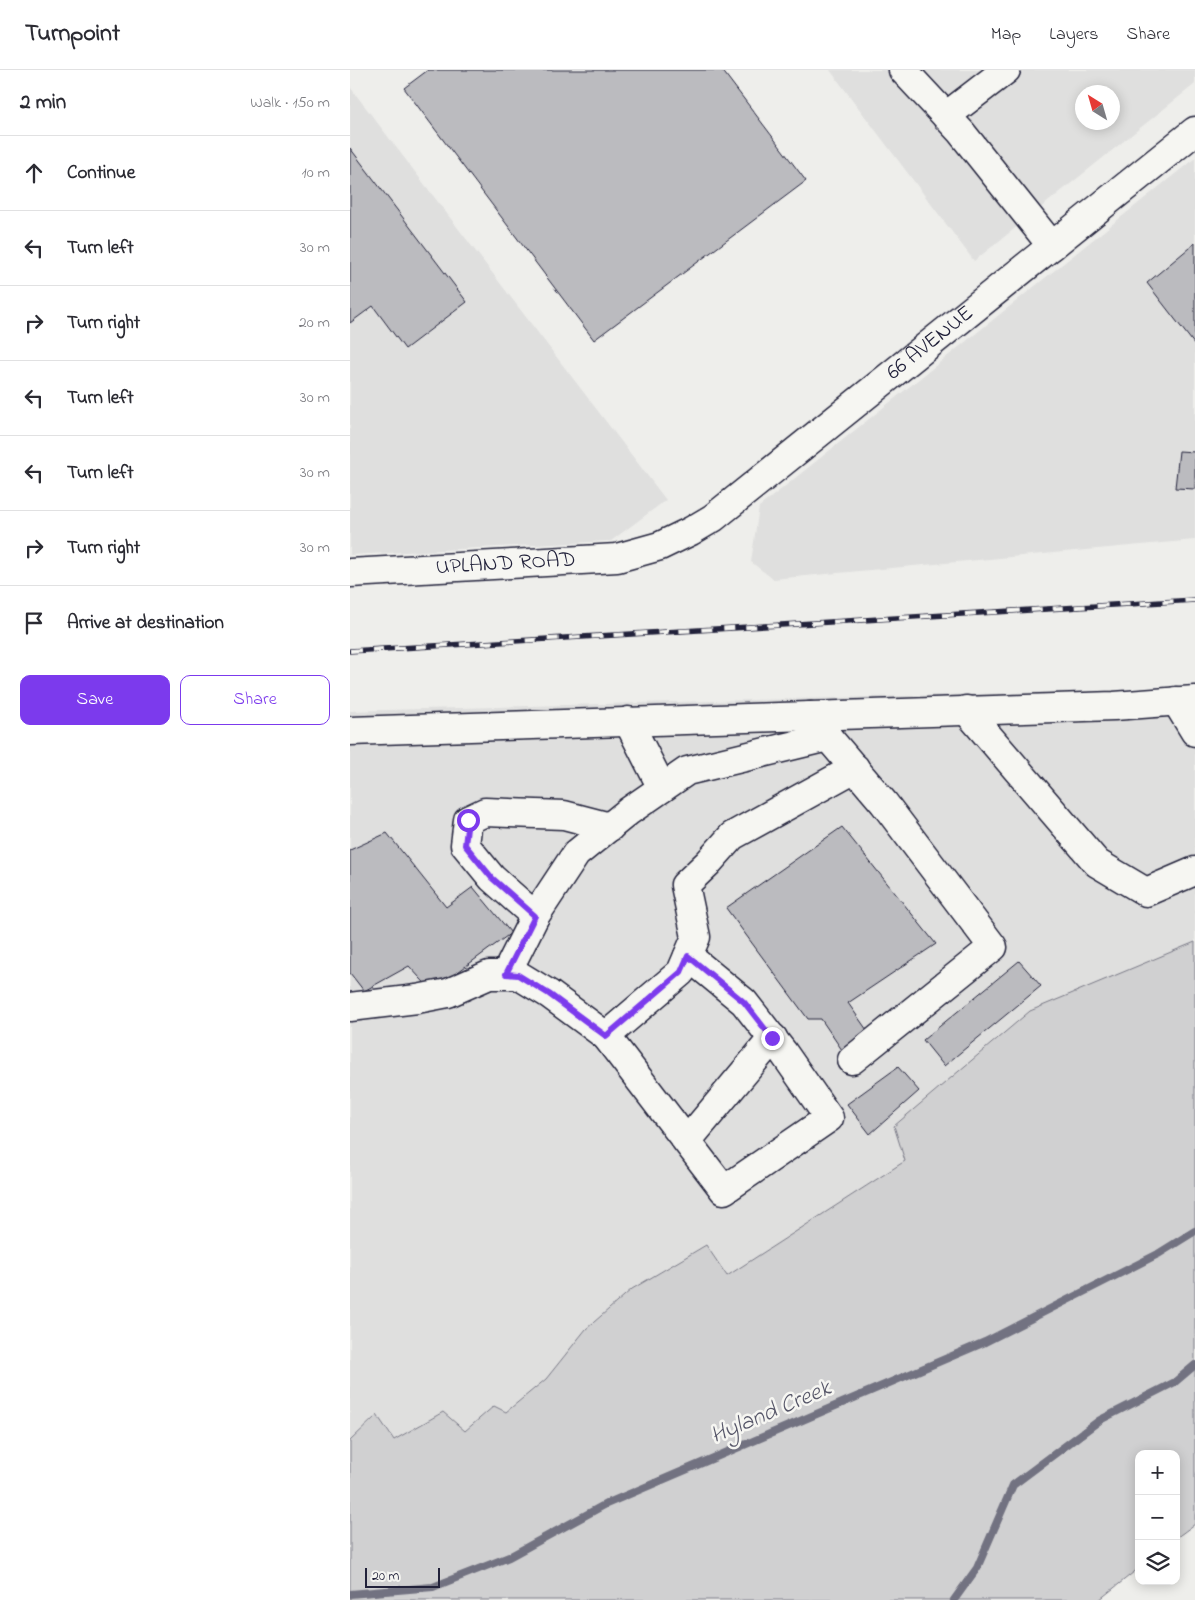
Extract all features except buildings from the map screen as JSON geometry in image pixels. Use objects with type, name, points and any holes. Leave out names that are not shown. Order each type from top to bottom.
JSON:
[{"type":"street","points":[[903,70],[961,132],[1052,246]]},
{"type":"street","points":[[946,116],[1006,70]]},
{"type":"street","name":"66 AVENUE","points":[[660,546],[714,518],[1195,131]]},
{"type":"street","name":"UPLAND ROAD","points":[[350,573],[617,558],[660,546]]},
{"type":"street","points":[[350,731],[1114,706],[1186,701],[1195,732]]},
{"type":"street","points":[[966,710],[1096,863],[1146,892],[1195,871]]},
{"type":"street","points":[[810,716],[884,803],[993,947],[852,1060]]},
{"type":"street","points":[[628,721],[662,788]]},
{"type":"street","points":[[506,974],[535,916],[576,854],[629,811],[687,771],[828,737]]},
{"type":"street","points":[[606,1036],[681,972],[696,937],[685,885],[732,836],[855,768]]},
{"type":"street","points":[[535,916],[492,878],[465,845],[468,820],[485,812],[564,815],[610,827]]},
{"type":"street","points":[[350,1007],[417,999],[448,993],[489,974],[518,975],[549,994],[606,1036],[724,1190],[829,1118],[744,1002],[688,956]]},
{"type":"street","points":[[687,1141],[772,1038]]},
{"type":"shaded area","points":[[830,70],[1195,70],[1195,84],[974,261]]},
{"type":"shaded area","points":[[350,87],[666,500],[611,541],[350,555]]},
{"type":"shaded area","points":[[1195,158],[1195,540],[773,579],[751,562],[759,507]]},
{"type":"shaded area","points":[[1195,688],[1195,942],[1189,944],[905,1161],[727,1276],[706,1245],[632,1289],[586,1329],[546,1379],[506,1412],[494,1406],[465,1431],[443,1412],[394,1440],[376,1415],[350,1441],[350,711]]},
{"type":"shaded area","points":[[1195,942],[1195,1524],[1180,1535],[1180,1450],[1135,1450],[1135,1571],[1099,1600],[350,1600],[350,1441],[377,1415],[394,1440],[443,1412],[465,1431],[494,1406],[506,1412],[546,1379],[586,1329],[632,1289],[706,1245],[727,1276],[905,1161],[894,1126],[1030,1011]]},
{"type":"waterway","name":"Hyland Creek","points":[[350,1594],[433,1587],[509,1557],[606,1504],[985,1342],[1158,1254],[1195,1231]]},
{"type":"waterway","points":[[954,1600],[977,1568],[1013,1485],[1100,1420],[1175,1382],[1195,1365]]},
{"type":"railway","points":[[350,651],[1195,600]]},
{"type":"route","points":[[468,820],[465,845],[492,878],[535,916],[506,974],[518,975],[549,994],[606,1036],[681,972],[688,956],[744,1002],[772,1038]]}]
